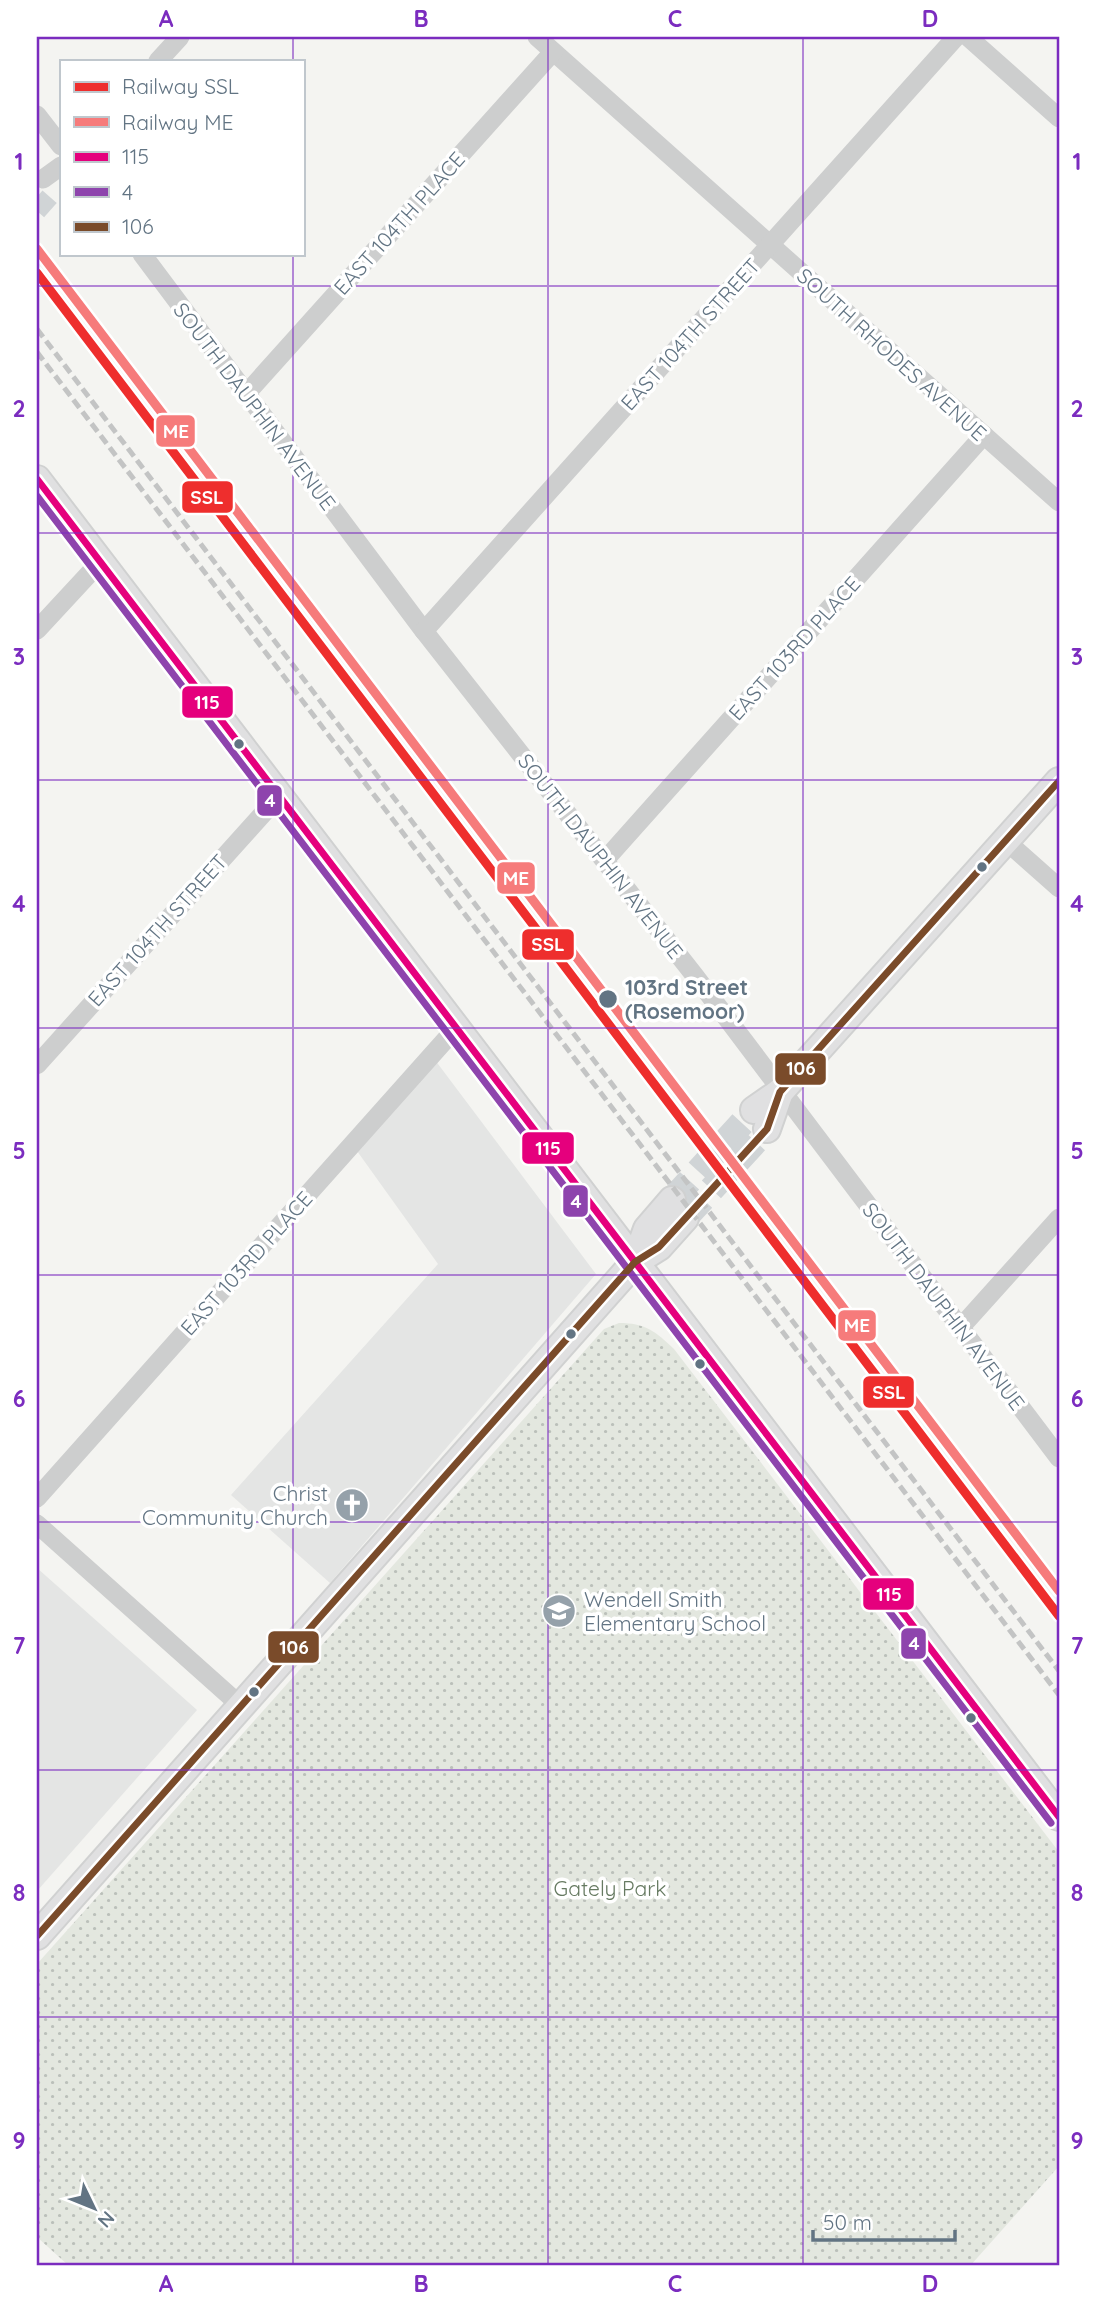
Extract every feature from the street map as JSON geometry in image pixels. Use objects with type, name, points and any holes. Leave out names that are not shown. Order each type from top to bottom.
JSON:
[{"type":"street","points":[[159,60],[180,37]]},
{"type":"street","name":"SOUTH RHODES AVENUE","points":[[537,37],[1059,502]]},
{"type":"street","name":"EAST 104TH STREET","points":[[424,631],[956,37]]},
{"type":"street","points":[[968,37],[1059,118]]},
{"type":"street","name":"EAST 104TH PLACE","points":[[246,394],[553,52]]},
{"type":"street","points":[[37,115],[60,145]]},
{"type":"street","name":"SOUTH DAUPHIN AVENUE","points":[[143,256],[424,631],[695,976],[1059,1458]]},
{"type":"street","name":"EAST 103RD PLACE","points":[[605,860],[984,435]]},
{"type":"street","points":[[37,479],[1059,1817]]},
{"type":"street","points":[[37,630],[100,562]]},
{"type":"street","points":[[761,1119],[780,1092],[1059,781]]},
{"type":"street","name":"EAST 104TH STREET","points":[[37,1065],[279,796]]},
{"type":"street","points":[[1006,841],[1059,888]]},
{"type":"street","name":"EAST 103RD PLACE","points":[[37,1498],[456,1028]]},
{"type":"street","points":[[37,1936],[635,1262],[647,1229],[678,1209]]},
{"type":"street","points":[[961,1327],[1059,1218]]},
{"type":"street","points":[[37,1524],[241,1706]]},
{"type":"shaded area","points":[[432,1056],[596,1274],[330,1583],[231,1495],[438,1264],[352,1144]]},
{"type":"shaded area","points":[[37,1568],[197,1710],[37,1891]]},
{"type":"green space","name":"Gately Park","points":[[619,1323],[649,1329],[674,1349],[1059,1852],[1059,2166],[970,2266],[69,2266],[37,2237],[37,1964],[604,1329]]},
{"type":"tunnel","points":[[37,211],[53,193]]},
{"type":"tunnel","points":[[672,1200],[754,1110]]},
{"type":"tunnel","points":[[685,1218],[767,1129]]},
{"type":"railway","points":[[37,329],[1059,1671]]},
{"type":"railway","points":[[37,352],[1059,1695]]},
{"type":"rail line","name":"ME","points":[[37,249],[1059,1591]]},
{"type":"rail line","name":"SSL","points":[[37,273],[1059,1616]]},
{"type":"transit line","name":"115","points":[[37,479],[1059,1817]]},
{"type":"transit line","name":"4","points":[[37,496],[1051,1823]]},
{"type":"transit line","name":"106","points":[[37,1936],[635,1262],[659,1247],[767,1129],[780,1092],[1059,781]]},
{"type":"place","name":"103rd Street (Rosemoor)","points":[[608,999]]},
{"type":"place","name":"Christ Community Church","points":[[352,1505]]},
{"type":"place","name":"Wendell Smith Elementary School","points":[[559,1611]]}]
